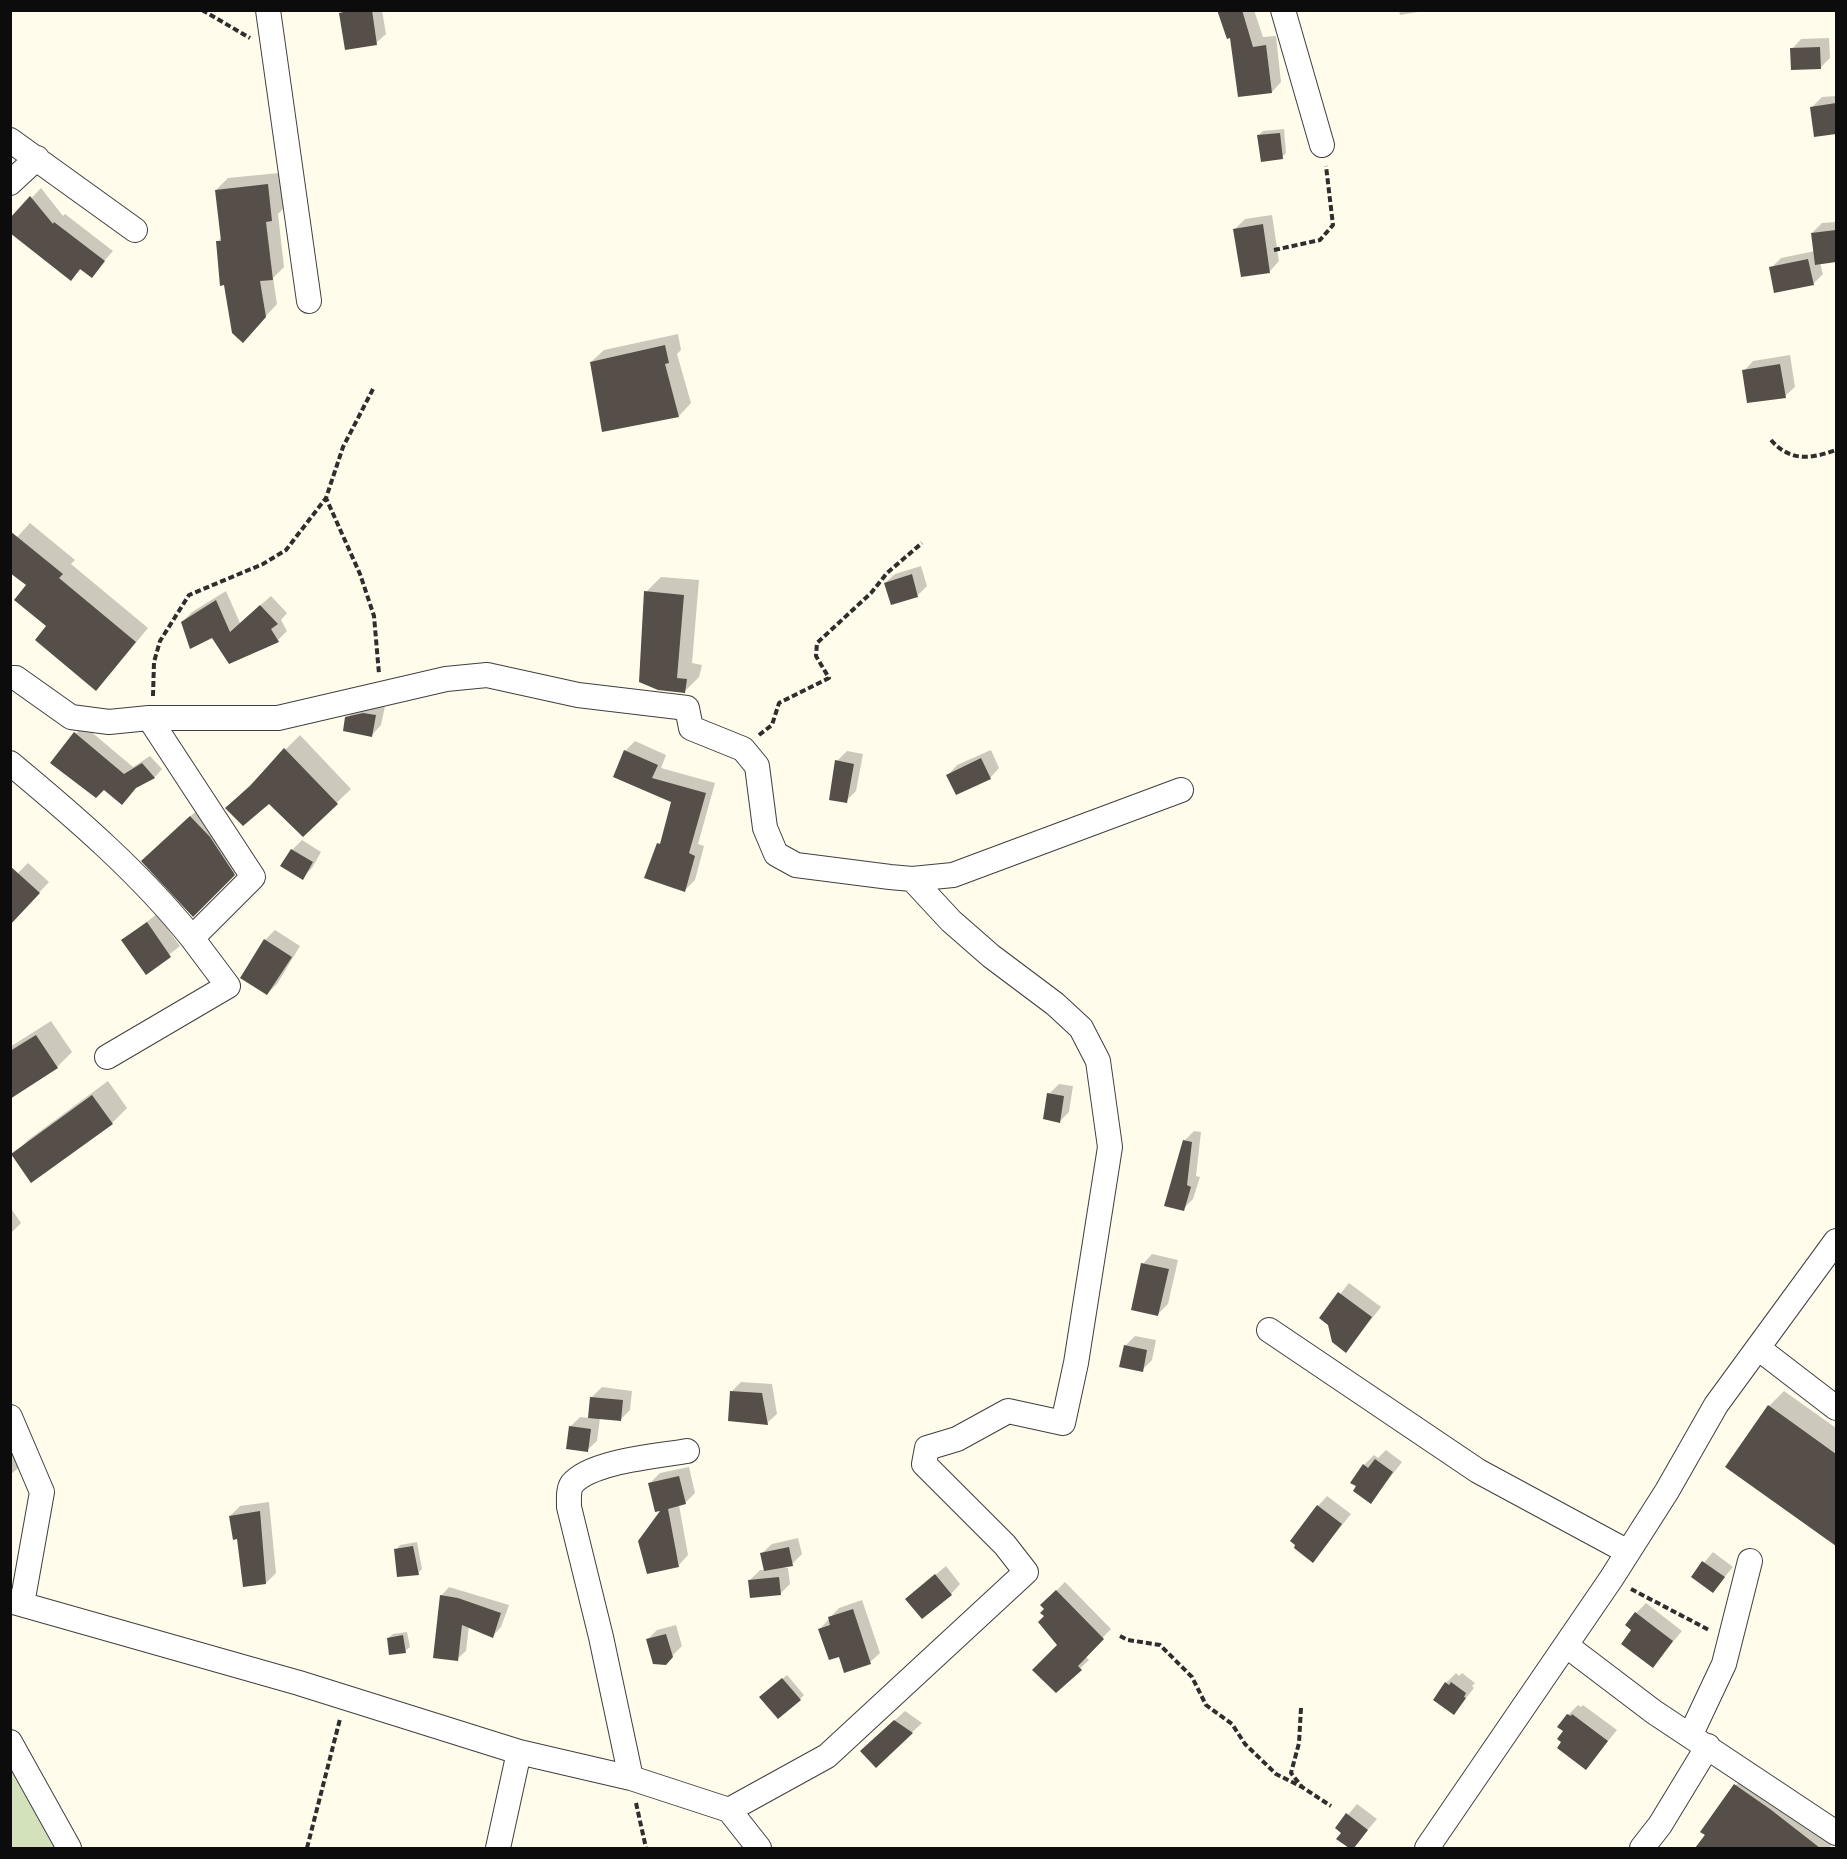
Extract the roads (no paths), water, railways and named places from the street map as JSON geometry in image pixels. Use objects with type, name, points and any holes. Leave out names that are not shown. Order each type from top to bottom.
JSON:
[{"type":"street","points":[[268,10],[309,301]]},
{"type":"street","points":[[1283,10],[1322,145]]},
{"type":"street","points":[[10,140],[135,230]]},
{"type":"street","points":[[10,183],[37,158]]},
{"type":"street","points":[[10,678],[16,678],[71,717],[109,722],[149,718],[278,718],[381,696],[446,679],[487,675],[578,694],[687,708],[691,728],[742,748],[757,766],[765,828],[776,854],[796,865],[912,879],[953,874],[1181,790]]},
{"type":"street","points":[[149,718],[253,877],[192,938]]},
{"type":"street","points":[[10,763],[54,800],[164,903],[228,986],[107,1057]]},
{"type":"street","points":[[729,1810],[827,1756],[1026,1572],[1005,1545],[924,1464],[927,1448],[957,1439],[1008,1411],[1063,1423],[1076,1363],[1110,1146],[1098,1061],[1080,1028],[1072,1020],[951,921],[912,879]]},
{"type":"street","points":[[1427,1848],[1611,1579],[1667,1491],[1716,1405],[1836,1240]]},
{"type":"street","points":[[1269,1330],[1478,1471],[1628,1552]]},
{"type":"street","points":[[1758,1348],[1836,1408]]},
{"type":"street","points":[[10,1418],[42,1492],[16,1602],[345,1698],[519,1752],[631,1778],[729,1810],[759,1848]]},
{"type":"street","points":[[631,1778],[602,1637],[569,1507],[569,1492],[572,1485],[596,1469],[687,1451]]},
{"type":"street","points":[[1642,1848],[1660,1825],[1699,1740],[1731,1641],[1750,1561]]},
{"type":"street","points":[[1567,1646],[1645,1705],[1836,1833]]},
{"type":"street","points":[[10,1743],[69,1848]]},
{"type":"street","points":[[498,1848],[519,1752]]}]
